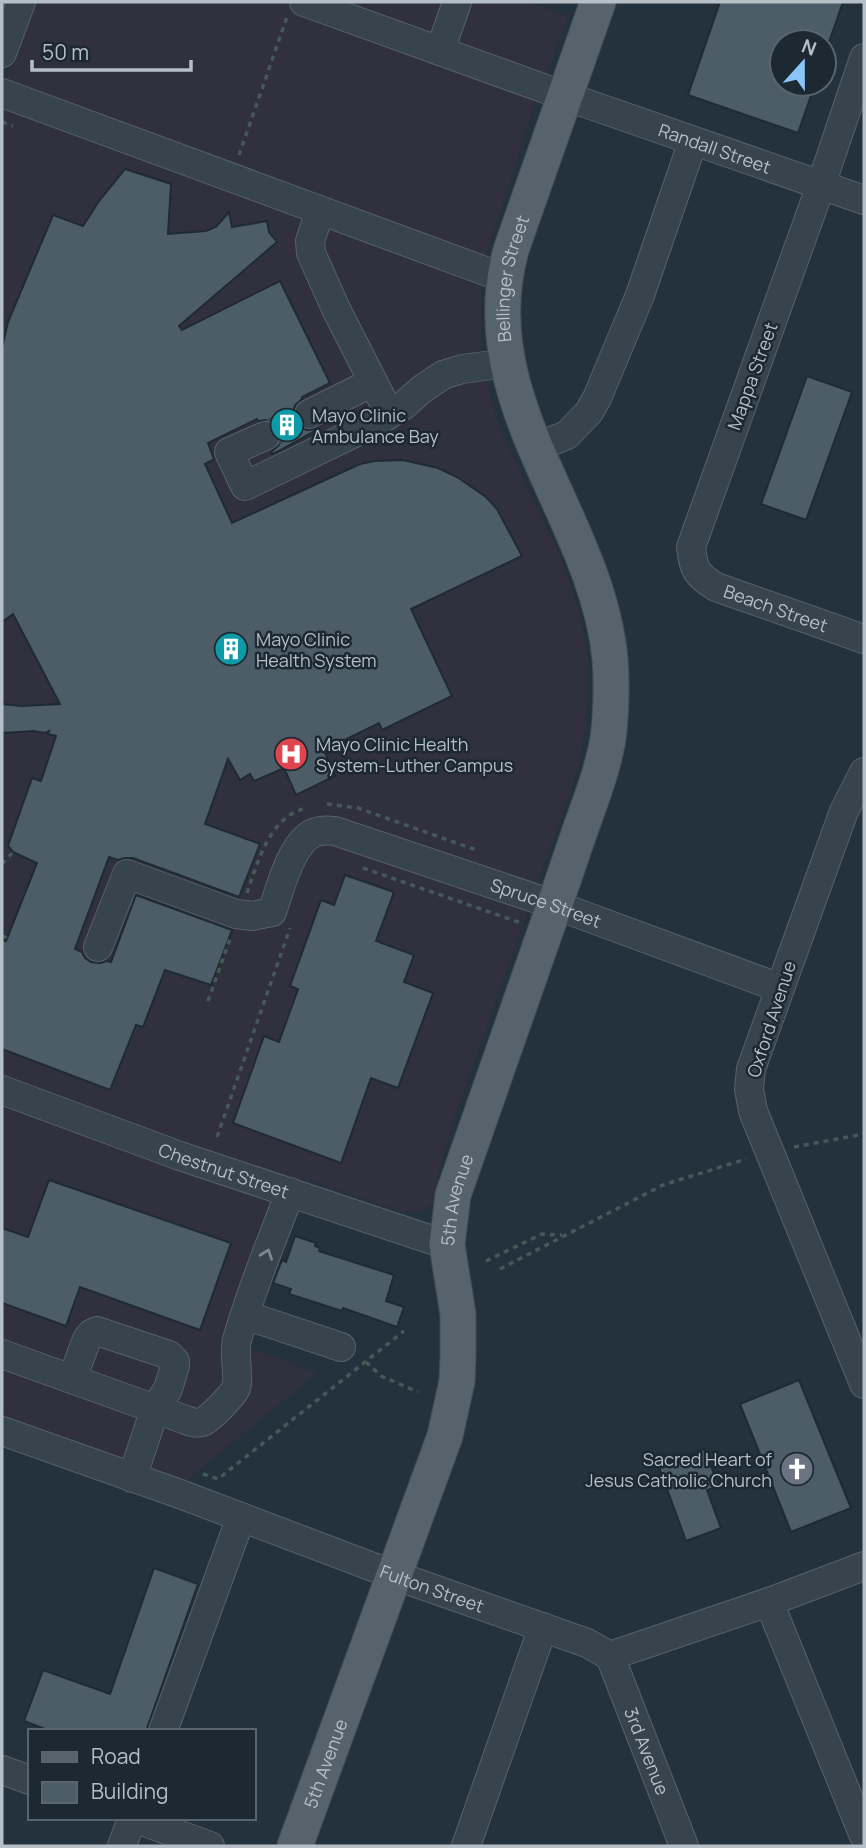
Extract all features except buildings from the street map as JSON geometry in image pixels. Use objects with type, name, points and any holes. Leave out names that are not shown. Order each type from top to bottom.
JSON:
[{"type":"main road","name":"Bellinger Street","points":[[583,555],[520,411],[508,363],[503,320],[505,278],[511,250],[598,2]]},
{"type":"main road","name":"5th Avenue","points":[[295,1846],[445,1436],[457,1381],[458,1356],[458,1314],[447,1245],[453,1195],[555,905],[597,780],[608,738],[610,659],[604,624],[583,555]]},
{"type":"street","points":[[2,53],[21,2]]},
{"type":"street","points":[[440,51],[457,2]]},
{"type":"street","name":"Randall Street","points":[[296,8],[440,51],[864,200]]},
{"type":"street","name":"Mappa Street","points":[[694,568],[691,547],[864,58]]},
{"type":"street","points":[[2,93],[505,278]]},
{"type":"street","points":[[534,448],[567,435],[589,412],[597,398],[640,295],[693,141]]},
{"type":"street","points":[[320,211],[310,241],[311,253],[336,309],[390,414]]},
{"type":"street","points":[[265,436],[229,452],[245,486],[390,414],[443,375],[462,369],[508,363]]},
{"type":"street","points":[[309,414],[373,382]]},
{"type":"street","name":"Beach Street","points":[[694,568],[716,587],[864,639]]},
{"type":"street","name":"Oxford Avenue","points":[[864,772],[844,811],[751,1069],[749,1089],[753,1111],[864,1384]]},
{"type":"street","name":"Spruce Street","points":[[281,919],[295,852],[310,835],[327,830],[344,832],[555,905],[780,988]]},
{"type":"street","points":[[98,947],[127,874],[239,914],[281,919]]},
{"type":"street","name":"Chestnut Street","points":[[2,1090],[180,1156],[447,1245]]},
{"type":"street","points":[[2,1354],[186,1420],[200,1423],[205,1421],[236,1387],[236,1343],[290,1192]]},
{"type":"street","points":[[245,1315],[341,1347]]},
{"type":"street","points":[[72,1379],[87,1339],[97,1331],[169,1355],[175,1361],[169,1389],[155,1409],[132,1478]]},
{"type":"street","name":"Fulton Street","points":[[2,1431],[587,1643],[610,1656]]},
{"type":"street","points":[[164,1729],[241,1517]]},
{"type":"street","points":[[610,1656],[769,1602],[864,1566]]},
{"type":"street","points":[[769,1602],[864,1836]]},
{"type":"street","points":[[466,1846],[543,1627]]},
{"type":"street","name":"3rd Avenue","points":[[610,1656],[684,1846]]},
{"type":"street","points":[[2,1770],[28,1779]]},
{"type":"street","points":[[122,1846],[132,1820]]},
{"type":"street","points":[[138,1820],[210,1846]]},
{"type":"path","points":[[231,178],[296,8]]},
{"type":"path","points":[[2,122],[13,126]]},
{"type":"path","points":[[325,804],[358,808],[485,854]]},
{"type":"path","points":[[208,1001],[261,853],[271,835],[289,815],[313,806]]},
{"type":"path","points":[[2,864],[13,852]]},
{"type":"path","points":[[359,863],[365,869],[523,924]]},
{"type":"path","points":[[217,1137],[281,919]]},
{"type":"path","points":[[2,936],[8,938]]},
{"type":"path","points":[[783,1149],[864,1134]]},
{"type":"path","points":[[500,1269],[663,1185],[754,1156]]},
{"type":"path","points":[[486,1261],[542,1234],[564,1235]]},
{"type":"path","points":[[218,1479],[404,1331]]},
{"type":"path","points":[[366,1362],[381,1376],[418,1392]]},
{"type":"shaded area","name":"Mayo Clinic Health System-Luther Campus","points":[[33,2],[529,2],[568,16],[531,115],[488,250],[481,291],[481,346],[491,400],[500,429],[560,556],[579,611],[588,657],[588,702],[577,771],[451,1128],[432,1203],[423,1211],[399,1211],[303,1178],[244,1345],[317,1373],[186,1481],[2,1415],[2,88]]},
{"type":"tunnel","points":[[265,436],[309,414]]},
{"type":"place","name":"Mayo Clinic Ambulance Bay","points":[[287,425]]},
{"type":"place","name":"Mayo Clinic Health System","points":[[231,649]]},
{"type":"place","name":"Mayo Clinic Health System-Luther Campus","points":[[291,754]]},
{"type":"place","name":"Sacred Heart of Jesus Catholic Church","points":[[797,1469]]}]
